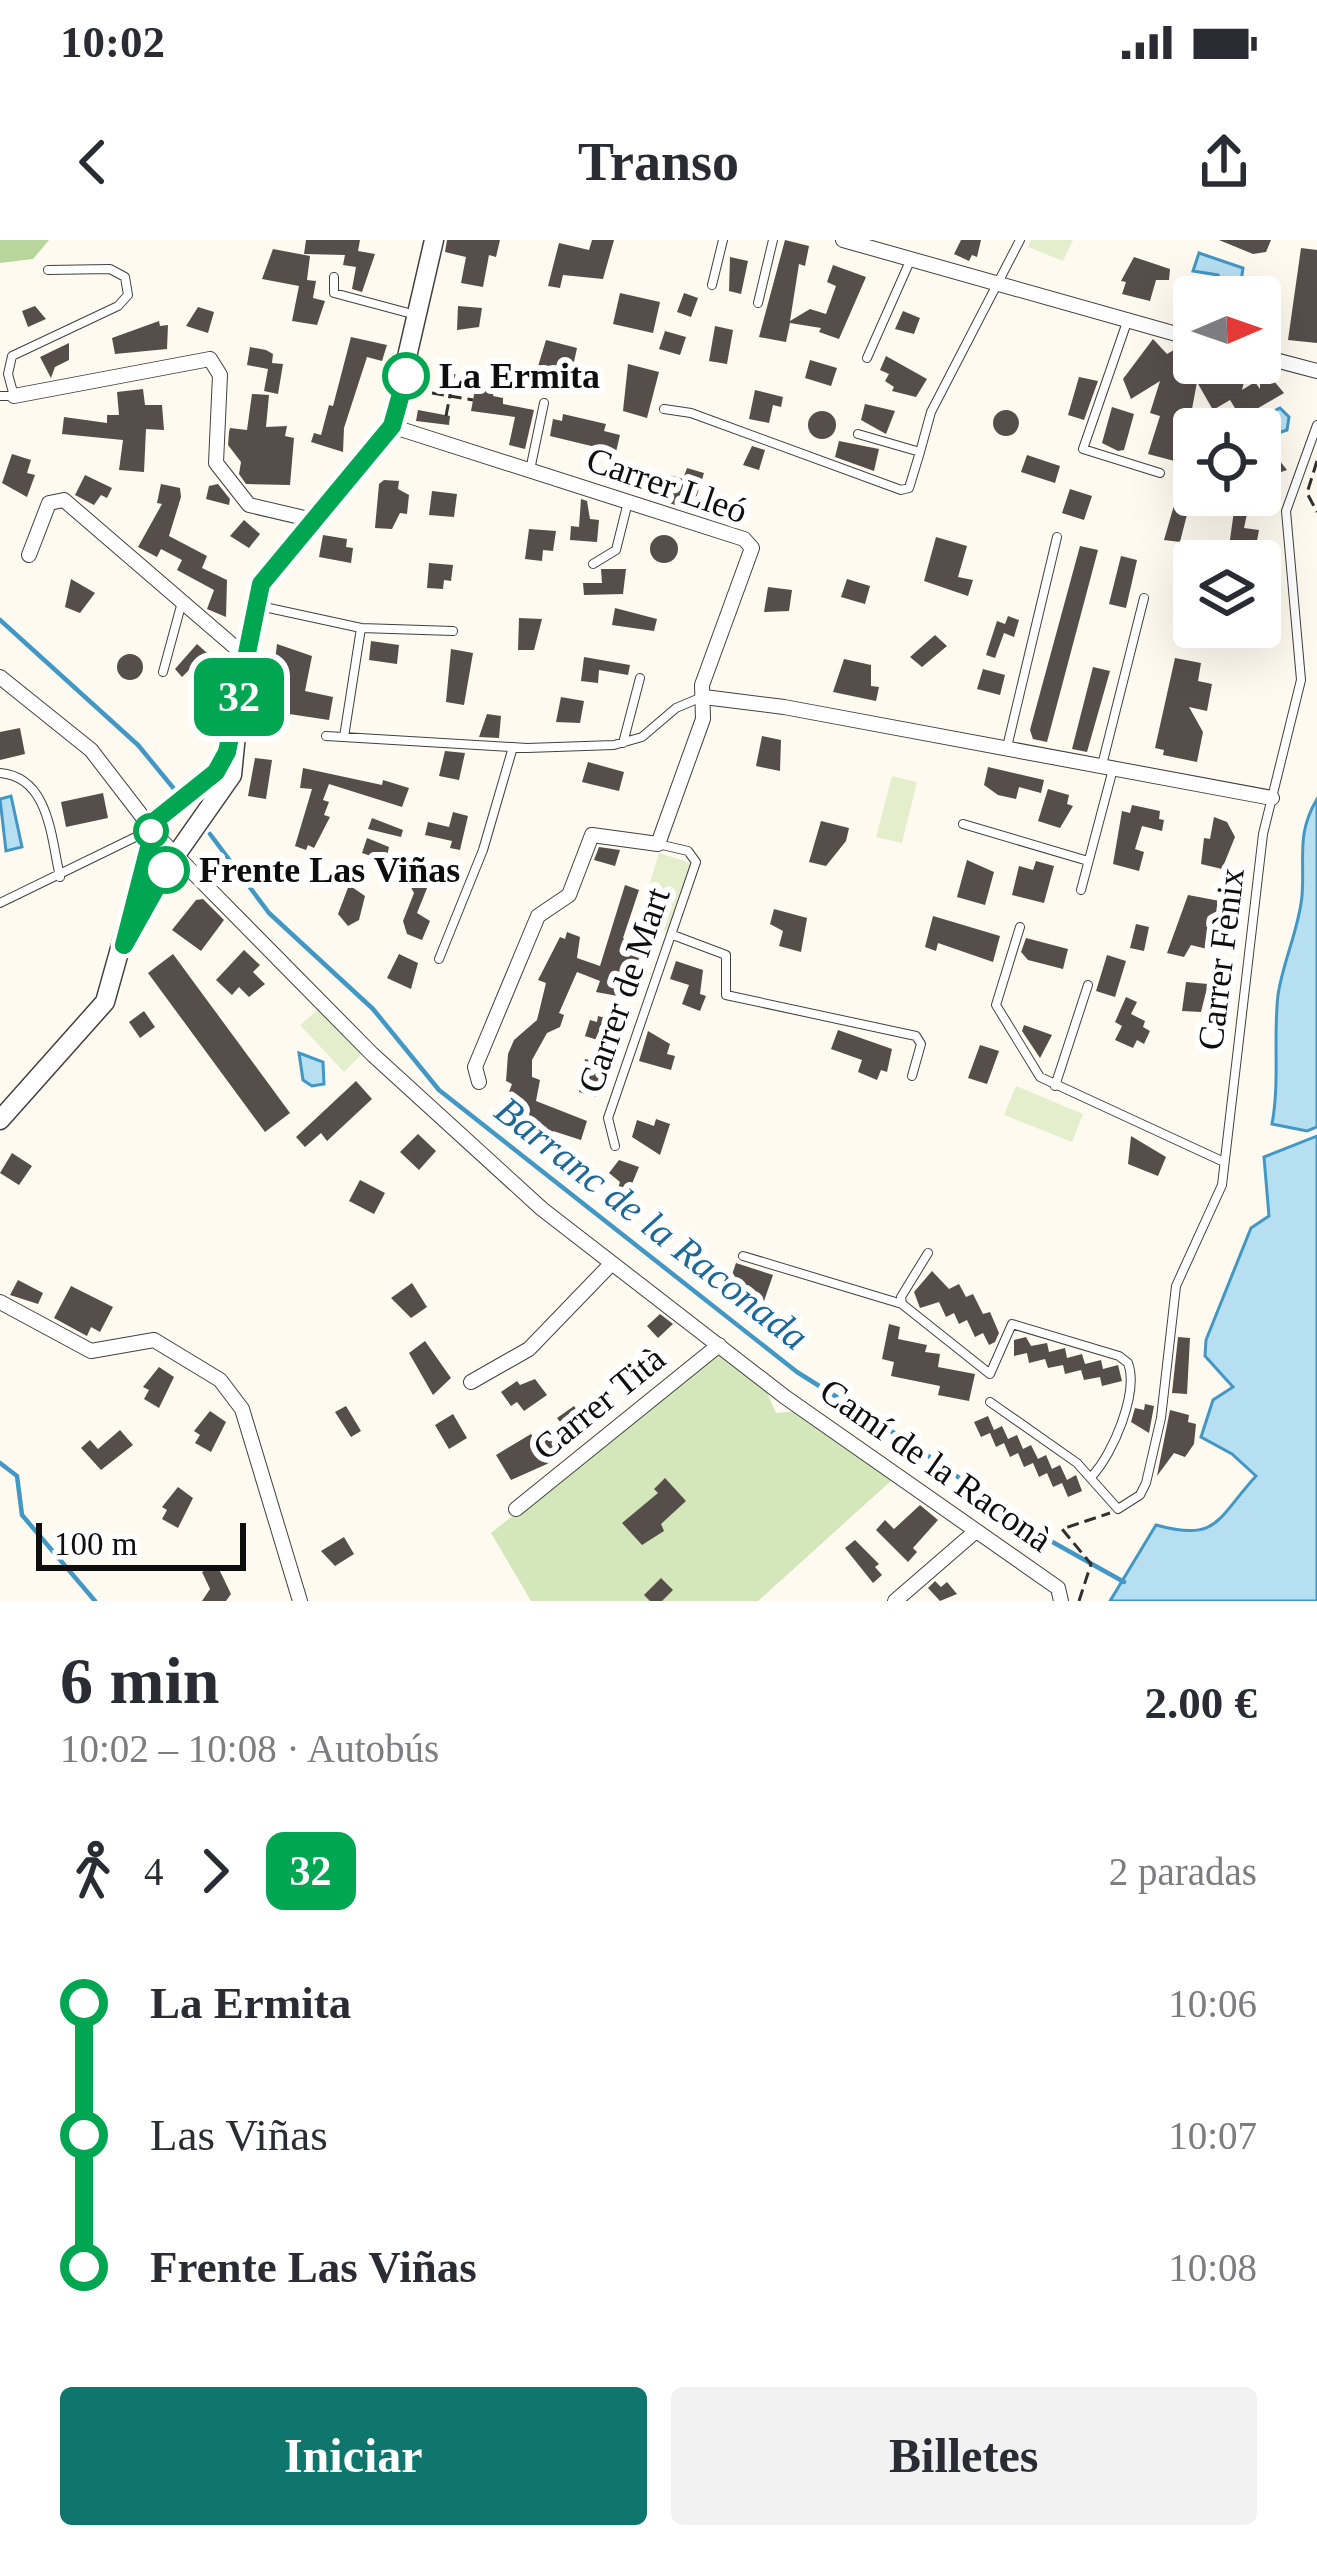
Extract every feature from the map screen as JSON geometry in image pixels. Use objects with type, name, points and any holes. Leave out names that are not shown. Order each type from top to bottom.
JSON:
[{"type":"street","points":[[128,936],[229,783],[237,751],[244,655],[254,604],[267,575],[392,426],[434,240]]},
{"type":"street","points":[[843,240],[1173,334]]},
{"type":"street","points":[[7,396],[210,359],[220,375],[216,463],[249,505],[314,520]]},
{"type":"street","points":[[1281,362],[1317,371]]},
{"type":"street","name":"Carrer Lleó","points":[[392,426],[750,544],[750,558],[702,685],[704,697]]},
{"type":"street","points":[[29,555],[49,503],[64,500],[244,655]]},
{"type":"street","name":"Camí de la Raconà","points":[[0,677],[91,750],[177,856],[372,1054],[542,1209],[718,1345],[1058,1588],[1061,1601]]},
{"type":"street","points":[[479,1082],[475,1066],[538,916],[569,896],[592,835],[658,844],[703,719],[704,697],[1007,747],[1272,799]]},
{"type":"street","points":[[0,1120],[98,1013],[115,981],[152,830],[162,812],[219,768],[237,718]]},
{"type":"street","points":[[471,1382],[530,1348],[612,1263]]},
{"type":"street","points":[[0,1302],[91,1352],[154,1340],[220,1380],[251,1431],[300,1601]]},
{"type":"street","name":"Carrer Tità","points":[[517,1509],[718,1345]]},
{"type":"street","points":[[895,1601],[976,1531]]},
{"type":"lane","points":[[712,285],[723,240]]},
{"type":"lane","points":[[758,303],[772,240]]},
{"type":"lane","points":[[664,409],[691,413],[901,490],[909,488],[931,412],[1020,240]]},
{"type":"lane","points":[[867,358],[910,261]]},
{"type":"lane","points":[[7,396],[12,356],[118,306],[128,295],[125,278],[116,271],[48,270]]},
{"type":"lane","points":[[334,277],[334,292],[418,316]]},
{"type":"lane","points":[[1127,322],[1083,449],[1160,473]]},
{"type":"lane","points":[[530,470],[544,403]]},
{"type":"lane","name":"Carrer Fènix","points":[[1118,1508],[1140,1495],[1157,1444],[1176,1286],[1216,1205],[1224,1162],[1240,1004],[1272,799],[1302,665],[1286,511],[1317,425]]},
{"type":"lane","points":[[858,434],[920,452]]},
{"type":"lane","points":[[592,564],[616,550],[629,501]]},
{"type":"lane","points":[[1007,747],[1057,537]]},
{"type":"lane","points":[[1081,890],[1144,598]]},
{"type":"lane","points":[[163,672],[182,602]]},
{"type":"lane","points":[[254,604],[361,628],[453,631]]},
{"type":"lane","points":[[344,737],[361,628]]},
{"type":"lane","points":[[623,743],[640,679]]},
{"type":"lane","points":[[326,736],[513,747],[623,743],[642,737],[676,708],[704,697]]},
{"type":"lane","points":[[439,959],[483,850],[513,747]]},
{"type":"lane","points":[[0,773],[20,776],[34,789],[45,812],[60,877]]},
{"type":"lane","points":[[962,824],[1088,861]]},
{"type":"lane","points":[[0,904],[152,830]]},
{"type":"lane","name":"Carrer de Mart","points":[[615,1146],[608,1118],[696,862],[693,854],[658,844]]},
{"type":"lane","points":[[1020,927],[997,1011],[1028,1064],[1055,1086],[1224,1162]]},
{"type":"lane","points":[[674,935],[726,955],[726,995],[916,1036],[921,1044],[912,1076]]},
{"type":"lane","points":[[1055,1086],[1088,985]]},
{"type":"lane","points":[[902,1304],[901,1297],[928,1253]]},
{"type":"lane","points":[[742,1256],[902,1304],[990,1374],[1012,1324],[1124,1359],[1131,1370],[1131,1390],[1102,1466],[1092,1476]]},
{"type":"lane","points":[[990,1402],[1092,1476],[1118,1508]]},
{"type":"path","points":[[446,416],[454,374]]},
{"type":"path","points":[[432,393],[473,400]]},
{"type":"path","points":[[1317,461],[1307,493],[1317,512]]},
{"type":"path","points":[[1079,1601],[1091,1564],[1062,1529],[1118,1508]]},
{"type":"green space","points":[[0,240],[49,240],[33,259],[0,263]]},
{"type":"green space","points":[[1031,240],[1073,240],[1063,261],[1028,247]]},
{"type":"green space","points":[[892,776],[917,782],[902,843],[876,837]]},
{"type":"green space","points":[[659,853],[691,863],[669,932],[638,923]]},
{"type":"green space","points":[[321,1007],[362,1054],[344,1072],[300,1025]]},
{"type":"green space","points":[[1016,1086],[1083,1114],[1072,1142],[1004,1115]]},
{"type":"green space","points":[[719,1351],[767,1392],[776,1413],[796,1411],[892,1480],[758,1601],[531,1601],[491,1533]]},
{"type":"water","points":[[1199,253],[1243,268],[1242,276],[1193,271]]},
{"type":"water","points":[[1281,409],[1289,417],[1287,430],[1281,432]]},
{"type":"water","points":[[11,796],[22,847],[6,851],[0,799]]},
{"type":"water","points":[[1317,799],[1317,1127],[1307,1131],[1272,1124],[1278,995],[1302,896],[1304,835]]},
{"type":"water","points":[[299,1053],[323,1062],[324,1084],[312,1086],[303,1080]]},
{"type":"water","points":[[1317,1136],[1317,1601],[1110,1601],[1156,1525],[1204,1529],[1223,1515],[1256,1476],[1232,1454],[1201,1437],[1213,1400],[1233,1387],[1205,1356],[1206,1340],[1251,1228],[1269,1216],[1264,1157]]},
{"type":"building","points":[[306,240],[360,240],[358,251],[375,254],[362,292],[352,289],[356,267],[343,265],[345,255],[304,254]]},
{"type":"building","points":[[447,240],[500,240],[496,257],[489,255],[483,287],[461,283],[466,257],[445,252]]},
{"type":"building","points":[[592,240],[614,240],[603,279],[563,275],[560,288],[548,286],[559,243],[589,250]]},
{"type":"building","points":[[785,240],[809,246],[805,266],[799,264],[790,321],[810,309],[826,314],[836,286],[827,282],[833,265],[866,277],[839,339],[819,332],[821,328],[790,323],[786,342],[759,337]]},
{"type":"building","points":[[961,240],[981,240],[977,257],[972,255],[969,261],[954,254]]},
{"type":"building","points":[[1219,240],[1271,240],[1266,252],[1253,254]]},
{"type":"building","points":[[1301,248],[1317,250],[1317,343],[1288,340]]},
{"type":"building","points":[[273,249],[310,256],[307,280],[316,281],[313,298],[325,301],[317,325],[292,321],[299,286],[262,279]]},
{"type":"building","points":[[730,257],[748,261],[741,294],[729,291]]},
{"type":"building","points":[[1134,257],[1170,269],[1169,280],[1156,280],[1150,301],[1122,294],[1126,282],[1121,281]]},
{"type":"building","points":[[620,293],[660,302],[653,333],[613,324]]},
{"type":"building","points":[[684,293],[698,298],[691,317],[677,312]]},
{"type":"building","points":[[35,306],[46,319],[28,327],[22,311]]},
{"type":"building","points":[[458,306],[482,308],[479,327],[457,330]]},
{"type":"building","points":[[198,307],[214,312],[208,333],[186,326]]},
{"type":"building","points":[[903,311],[920,318],[914,334],[895,329]]},
{"type":"building","points":[[159,321],[160,326],[168,325],[167,349],[115,354],[112,338]]},
{"type":"building","points":[[715,326],[733,330],[727,364],[709,361]]},
{"type":"building","points":[[665,331],[686,337],[680,355],[659,349]]},
{"type":"building","points":[[351,337],[387,345],[382,361],[367,357],[344,428],[343,452],[311,442],[314,433],[321,435],[329,405],[333,406]]},
{"type":"building","points":[[1153,339],[1167,354],[1173,350],[1173,384],[1197,384],[1192,408],[1173,408],[1173,461],[1148,454],[1160,416],[1150,413],[1160,381],[1131,399],[1123,379]]},
{"type":"building","points":[[546,340],[577,348],[567,394],[532,386]]},
{"type":"building","points":[[69,343],[69,360],[55,367],[51,378],[40,357]]},
{"type":"building","points":[[250,347],[266,350],[273,354],[272,363],[283,364],[278,394],[264,391],[268,369],[247,365]]},
{"type":"building","points":[[886,356],[927,379],[916,397],[892,391],[894,387],[885,381],[889,374],[880,370]]},
{"type":"building","points":[[810,360],[837,368],[831,386],[805,378]]},
{"type":"building","points":[[628,364],[659,372],[647,418],[623,411]]},
{"type":"building","points":[[1079,377],[1098,381],[1084,420],[1068,415]]},
{"type":"building","points":[[476,384],[494,387],[493,396],[503,398],[503,404],[534,410],[525,449],[509,445],[515,417],[471,411]]},
{"type":"building","points":[[1198,384],[1243,384],[1242,390],[1252,384],[1260,389],[1260,384],[1276,384],[1284,393],[1258,408],[1235,408],[1230,400],[1212,408]]},
{"type":"building","points":[[143,389],[145,405],[162,405],[164,430],[146,429],[144,472],[119,470],[123,440],[62,434],[64,417],[107,423],[107,415],[119,415],[117,392]]},
{"type":"building","points":[[755,390],[783,397],[781,407],[773,405],[769,423],[749,419]]},
{"type":"building","points":[[252,394],[269,395],[266,427],[287,426],[285,436],[294,438],[290,485],[246,484],[239,474],[241,462],[228,445],[229,432],[230,428],[247,430]]},
{"type":"building","points":[[865,404],[895,411],[886,434],[861,420]]},
{"type":"building","points":[[1112,407],[1134,414],[1124,450],[1102,443]]},
{"type":"building","points":[[418,410],[450,416],[449,425],[416,421]]},
{"type":"building","points":[[1006,410],[1019,423],[1006,436],[993,423]]},
{"type":"building","points":[[822,411],[832,415],[836,425],[832,435],[822,439],[812,435],[808,425],[812,415]]},
{"type":"building","points":[[563,414],[606,424],[604,431],[620,435],[616,452],[550,436],[553,419],[562,421]]},
{"type":"building","points":[[839,441],[879,449],[874,471],[835,457]]},
{"type":"building","points":[[752,446],[765,450],[759,470],[743,465]]},
{"type":"building","points":[[12,454],[31,460],[27,473],[35,475],[27,497],[2,483]]},
{"type":"building","points":[[1027,455],[1060,466],[1055,483],[1021,472]]},
{"type":"building","points":[[687,468],[704,473],[692,511],[661,500],[670,475],[683,479]]},
{"type":"building","points":[[85,475],[112,488],[107,498],[101,495],[94,505],[75,495]]},
{"type":"building","points":[[399,481],[398,489],[409,495],[407,514],[400,513],[392,529],[375,528],[379,484]]},
{"type":"building","points":[[161,484],[180,488],[169,536],[207,556],[202,568],[227,580],[226,617],[207,609],[214,590],[177,570],[182,560],[161,549],[157,557],[138,547],[162,504],[157,503]]},
{"type":"building","points":[[218,484],[230,499],[229,505],[206,499],[209,486]]},
{"type":"building","points":[[1070,489],[1092,496],[1084,520],[1062,513]]},
{"type":"building","points":[[432,491],[457,494],[454,517],[429,515]]},
{"type":"building","points":[[581,499],[587,501],[590,519],[599,520],[597,542],[570,540],[571,526],[579,527]]},
{"type":"building","points":[[1173,509],[1173,516],[1187,516],[1181,540],[1164,540]]},
{"type":"building","points":[[1233,516],[1247,516],[1244,528],[1259,530],[1257,540],[1230,540]]},
{"type":"building","points":[[244,520],[260,534],[249,548],[230,536]]},
{"type":"building","points":[[529,529],[556,531],[553,551],[543,550],[542,561],[525,559]]},
{"type":"building","points":[[323,535],[347,539],[346,547],[353,548],[351,563],[319,557]]},
{"type":"building","points":[[664,535],[674,539],[678,549],[674,559],[664,563],[654,559],[650,549],[654,539]]},
{"type":"building","points":[[936,537],[967,546],[958,577],[973,580],[968,596],[924,581]]},
{"type":"building","points":[[1080,546],[1098,550],[1047,742],[1033,739],[1030,730]]},
{"type":"building","points":[[1121,556],[1137,560],[1126,608],[1109,604]]},
{"type":"building","points":[[429,563],[453,565],[451,581],[444,580],[443,589],[427,588]]},
{"type":"building","points":[[601,569],[626,569],[623,594],[584,595],[583,583],[602,583]]},
{"type":"building","points":[[71,579],[95,593],[80,613],[65,607]]},
{"type":"building","points":[[847,579],[870,586],[865,604],[841,597]]},
{"type":"building","points":[[768,587],[792,590],[789,611],[764,612]]},
{"type":"building","points":[[615,608],[657,619],[654,631],[612,625]]},
{"type":"building","points":[[1008,616],[1019,620],[1014,637],[1004,633],[995,658],[986,655],[997,621],[1005,624]]},
{"type":"building","points":[[519,618],[542,619],[534,650],[518,650]]},
{"type":"building","points":[[935,635],[947,646],[922,667],[910,657]]},
{"type":"building","points":[[371,641],[399,645],[397,664],[369,660]]},
{"type":"building","points":[[197,644],[216,661],[199,679],[189,670],[182,677],[175,669]]},
{"type":"building","points":[[277,644],[312,656],[305,691],[333,697],[329,720],[269,711]]},
{"type":"building","points":[[451,649],[473,653],[464,705],[446,702]]},
{"type":"building","points":[[130,654],[143,667],[130,680],[117,667]]},
{"type":"building","points":[[584,657],[630,665],[628,675],[599,670],[598,683],[581,681]]},
{"type":"building","points":[[1175,658],[1201,663],[1198,681],[1212,684],[1207,711],[1189,707],[1203,732],[1197,762],[1163,755],[1164,750],[1155,748]]},
{"type":"building","points":[[844,659],[871,665],[871,686],[879,687],[876,701],[833,692]]},
{"type":"building","points":[[1093,667],[1110,671],[1087,752],[1072,749]]},
{"type":"building","points":[[983,669],[1005,675],[1000,695],[977,689]]},
{"type":"building","points":[[561,697],[584,701],[580,723],[556,722]]},
{"type":"building","points":[[487,714],[501,716],[499,738],[479,737]]},
{"type":"building","points":[[20,728],[25,754],[0,760],[0,732]]},
{"type":"building","points":[[762,736],[781,740],[780,771],[756,766]]},
{"type":"building","points":[[445,751],[465,753],[459,780],[439,776]]},
{"type":"building","points":[[255,758],[272,760],[266,799],[248,796]]},
{"type":"building","points":[[588,762],[624,772],[619,791],[582,782]]},
{"type":"building","points":[[988,767],[1044,780],[1041,793],[1019,787],[1016,799],[998,795],[984,785]]},
{"type":"building","points":[[303,768],[409,788],[402,807],[329,784],[323,800],[329,802],[324,815],[330,817],[314,848],[308,845],[306,850],[295,846],[312,789],[300,788]]},
{"type":"building","points":[[1048,789],[1069,795],[1067,804],[1073,806],[1060,828],[1038,821]]},
{"type":"building","points":[[103,793],[108,818],[66,827],[61,802]]},
{"type":"building","points":[[1132,805],[1160,811],[1159,819],[1164,820],[1162,831],[1142,826],[1135,849],[1144,852],[1139,871],[1113,864],[1122,811],[1130,813]]},
{"type":"building","points":[[453,812],[468,816],[460,850],[450,848],[452,841],[425,835],[428,822],[449,827]]},
{"type":"building","points":[[1214,817],[1227,822],[1235,837],[1222,869],[1201,864],[1204,838],[1210,839]]},
{"type":"building","points":[[372,818],[403,830],[401,837],[368,829]]},
{"type":"building","points":[[821,821],[849,828],[846,841],[826,866],[809,862]]},
{"type":"building","points":[[367,838],[389,847],[386,861],[362,853]]},
{"type":"building","points":[[599,847],[620,850],[615,866],[594,860]]},
{"type":"building","points":[[421,860],[436,866],[417,913],[430,921],[422,940],[407,934],[403,921],[414,893],[408,882]]},
{"type":"building","points":[[967,860],[994,872],[985,905],[957,897]]},
{"type":"building","points":[[1036,861],[1054,866],[1044,903],[1012,895],[1019,866],[1033,870]]},
{"type":"building","points":[[349,885],[365,896],[359,920],[348,926],[338,914]]},
{"type":"building","points":[[625,885],[639,890],[623,938],[641,950],[629,998],[596,992],[600,981],[577,972],[559,1013],[564,1015],[560,1027],[547,1033],[532,1060],[532,1077],[540,1080],[536,1101],[587,1121],[581,1140],[553,1131],[550,1139],[534,1134],[538,1122],[508,1114],[509,1107],[504,1105],[512,1084],[506,1081],[508,1054],[514,1040],[537,1020],[546,983],[538,980],[560,937],[565,939],[567,932],[580,937],[577,958],[600,966]]},
{"type":"building","points":[[1188,895],[1220,901],[1207,949],[1191,945],[1184,957],[1167,953]]},
{"type":"building","points":[[203,899],[224,920],[201,951],[172,930],[196,900]]},
{"type":"building","points":[[774,909],[807,918],[801,952],[779,946],[783,931],[770,924]]},
{"type":"building","points":[[933,916],[1000,936],[993,962],[938,943],[936,951],[925,947]]},
{"type":"building","points":[[1136,924],[1149,927],[1144,951],[1130,948]]},
{"type":"building","points":[[1026,938],[1068,949],[1063,969],[1028,960],[1021,952]]},
{"type":"building","points":[[244,950],[260,965],[253,972],[265,984],[249,997],[239,987],[232,995],[216,980]]},
{"type":"building","points":[[173,954],[290,1113],[265,1132],[148,973]]},
{"type":"building","points":[[399,954],[418,963],[411,989],[387,978]]},
{"type":"building","points":[[1107,955],[1126,961],[1115,997],[1096,991]]},
{"type":"building","points":[[676,961],[703,970],[700,994],[706,996],[700,1011],[682,1004],[689,985],[670,979]]},
{"type":"building","points":[[1186,982],[1208,984],[1201,1012],[1182,1011]]},
{"type":"building","points":[[1126,997],[1137,1002],[1131,1014],[1145,1021],[1143,1027],[1150,1031],[1144,1044],[1137,1040],[1133,1048],[1115,1040],[1122,1026],[1115,1022]]},
{"type":"building","points":[[144,1011],[155,1027],[140,1038],[129,1022]]},
{"type":"building","points":[[598,1016],[613,1020],[607,1043],[585,1036],[590,1020],[597,1022]]},
{"type":"building","points":[[1024,1025],[1052,1035],[1040,1058],[1022,1031]]},
{"type":"building","points":[[838,1030],[892,1049],[887,1072],[881,1070],[877,1080],[858,1072],[862,1060],[831,1049]]},
{"type":"building","points":[[648,1031],[670,1044],[667,1054],[675,1056],[671,1070],[639,1061]]},
{"type":"building","points":[[980,1045],[999,1051],[987,1084],[968,1078]]},
{"type":"building","points":[[585,1059],[598,1062],[595,1072],[606,1075],[596,1097],[579,1092]]},
{"type":"building","points":[[356,1081],[372,1099],[327,1141],[321,1133],[305,1147],[296,1137]]},
{"type":"building","points":[[656,1119],[670,1124],[660,1155],[632,1137],[637,1120],[654,1126]]},
{"type":"building","points":[[418,1134],[436,1151],[419,1170],[400,1152]]},
{"type":"building","points":[[1131,1136],[1166,1157],[1158,1176],[1128,1164]]},
{"type":"building","points":[[12,1153],[32,1166],[19,1185],[0,1173]]},
{"type":"building","points":[[619,1160],[639,1167],[626,1198],[616,1195],[620,1182],[609,1173]]},
{"type":"building","points":[[360,1180],[385,1193],[374,1214],[349,1201]]},
{"type":"building","points":[[736,1263],[773,1275],[763,1304],[726,1292]]},
{"type":"building","points":[[932,1271],[949,1289],[959,1284],[966,1297],[973,1294],[983,1314],[990,1312],[999,1333],[995,1342],[989,1345],[983,1333],[975,1337],[967,1320],[959,1324],[954,1313],[946,1317],[939,1302],[920,1308],[914,1292]]},
{"type":"building","points":[[18,1280],[43,1293],[38,1304],[10,1295]]},
{"type":"building","points":[[412,1283],[427,1307],[411,1318],[391,1298]]},
{"type":"building","points":[[71,1286],[113,1307],[100,1332],[91,1327],[87,1336],[54,1318]]},
{"type":"building","points":[[660,1314],[673,1324],[658,1338],[647,1326]]},
{"type":"building","points":[[889,1324],[900,1327],[898,1339],[927,1345],[925,1352],[940,1354],[938,1367],[975,1374],[969,1401],[938,1395],[940,1386],[891,1376],[894,1362],[882,1359]]},
{"type":"building","points":[[1026,1337],[1031,1346],[1047,1343],[1049,1352],[1065,1348],[1067,1358],[1082,1354],[1085,1364],[1101,1360],[1103,1369],[1118,1365],[1122,1381],[1102,1386],[1100,1377],[1084,1380],[1081,1370],[1065,1374],[1063,1365],[1048,1368],[1045,1359],[1029,1363],[1027,1353],[1014,1356],[1014,1340]]},
{"type":"building","points":[[1178,1337],[1190,1338],[1187,1394],[1172,1393]]},
{"type":"building","points":[[425,1341],[451,1378],[433,1395],[409,1353]]},
{"type":"building","points":[[159,1367],[174,1377],[159,1408],[144,1399],[149,1390],[143,1387]]},
{"type":"building","points":[[535,1379],[547,1395],[524,1411],[517,1402],[511,1406],[501,1392],[517,1381],[520,1385]]},
{"type":"building","points":[[1145,1404],[1154,1406],[1149,1433],[1131,1422],[1135,1408],[1144,1410]]},
{"type":"building","points":[[346,1406],[361,1431],[351,1437],[335,1412]]},
{"type":"building","points":[[574,1406],[591,1429],[547,1464],[511,1480],[496,1455],[531,1434],[538,1444],[564,1427],[557,1418]]},
{"type":"building","points":[[1170,1410],[1189,1415],[1188,1422],[1196,1424],[1194,1444],[1185,1457],[1174,1453],[1157,1476]]},
{"type":"building","points":[[210,1411],[226,1422],[211,1452],[195,1443],[200,1435],[194,1431]]},
{"type":"building","points":[[453,1414],[467,1438],[449,1449],[435,1425]]},
{"type":"building","points":[[988,1416],[994,1430],[1002,1426],[1008,1439],[1017,1435],[1023,1449],[1031,1445],[1038,1459],[1046,1455],[1052,1469],[1060,1465],[1067,1480],[1076,1475],[1082,1491],[1068,1497],[1062,1483],[1053,1487],[1047,1473],[1039,1477],[1033,1463],[1024,1467],[1018,1453],[1010,1457],[1004,1443],[996,1447],[990,1433],[981,1437],[974,1422]]},
{"type":"building","points":[[120,1430],[133,1445],[101,1470],[81,1448],[90,1440],[98,1449]]},
{"type":"building","points":[[665,1478],[686,1501],[661,1524],[664,1531],[642,1545],[622,1523],[658,1493],[654,1489]]},
{"type":"building","points":[[178,1487],[193,1498],[178,1528],[162,1519],[167,1510],[162,1507]]},
{"type":"building","points":[[920,1505],[938,1520],[913,1548],[917,1552],[908,1562],[876,1530],[885,1520],[894,1529]]},
{"type":"building","points":[[344,1537],[354,1554],[335,1566],[321,1551]]},
{"type":"building","points":[[855,1540],[879,1564],[875,1567],[882,1575],[873,1583],[845,1548]]},
{"type":"building","points":[[217,1565],[231,1594],[226,1601],[202,1601],[210,1589],[202,1572]]},
{"type":"building","points":[[661,1578],[673,1590],[662,1601],[650,1601],[644,1595]]},
{"type":"building","points":[[935,1581],[941,1587],[947,1582],[957,1594],[940,1601],[928,1588]]},
{"type":"waterway","name":"Barranc de la Raconada","points":[[0,620],[138,745],[175,790]]},
{"type":"waterway","name":"Barranc de la Raconada","points":[[210,834],[269,913],[373,1009],[439,1090],[797,1372],[910,1443],[1040,1535],[1124,1582]]},
{"type":"waterway","points":[[0,1463],[17,1476],[22,1515],[95,1601]]},
{"type":"bus line","name":"32","points":[[166,870],[124,945],[156,820],[223,763],[237,718],[244,655],[261,584],[392,426],[406,376]]},
{"type":"place","name":"La Ermita","points":[[406,376]]},
{"type":"place","name":"Frente Las Viñas","points":[[166,870]]}]
